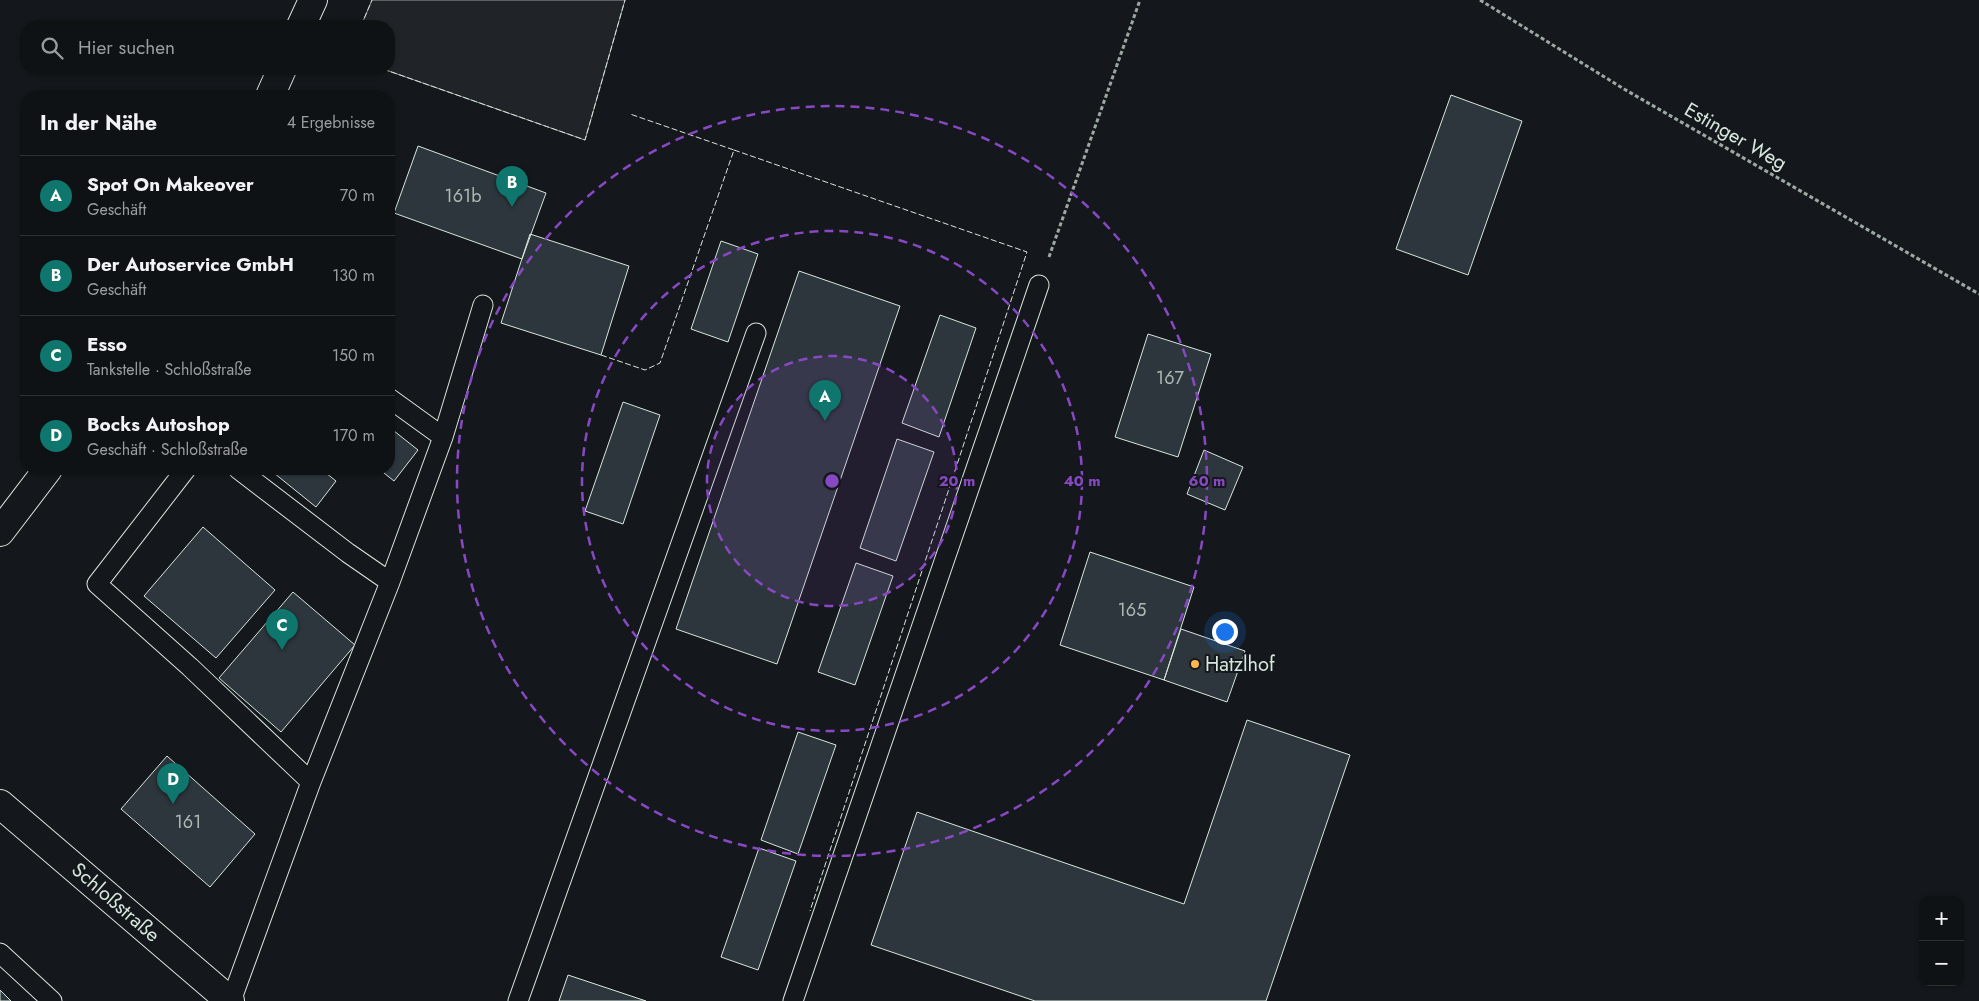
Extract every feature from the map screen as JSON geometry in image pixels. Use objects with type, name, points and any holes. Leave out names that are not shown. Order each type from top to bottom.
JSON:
[{"type":"street","points":[[304,20],[313,0]]},
{"type":"street","points":[[273,90],[279,75]]},
{"type":"street","points":[[0,532],[43,475]]},
{"type":"street","name":"Schloßstraße","points":[[0,804],[230,1001]]},
{"type":"lane","points":[[793,1001],[1038,285]]},
{"type":"lane","points":[[230,1001],[312,782],[390,582],[443,437],[484,305]]},
{"type":"lane","points":[[518,1001],[756,333]]},
{"type":"lane","points":[[395,402],[443,437]]},
{"type":"lane","points":[[181,475],[97,584],[190,667],[312,782]]},
{"type":"lane","points":[[246,475],[348,553],[390,582]]},
{"type":"lane","points":[[0,954],[52,1001]]},
{"type":"path","points":[[1038,285],[1140,0]]},
{"type":"path","name":"Estinger Weg","points":[[1480,0],[1624,89],[1979,294]]},
{"type":"shaded area","points":[[372,0],[625,0],[585,140],[395,73],[395,20],[364,20]]},
{"type":"building","points":[[1451,95],[1522,121],[1468,275],[1396,249]]},
{"type":"building","points":[[418,146],[546,193],[522,259],[395,213]]},
{"type":"building","points":[[530,234],[629,266],[601,355],[501,323]]},
{"type":"building","points":[[721,241],[758,254],[728,342],[691,329]]},
{"type":"building","points":[[799,271],[900,306],[777,664],[676,629]]},
{"type":"building","points":[[940,315],[976,328],[939,437],[902,423]]},
{"type":"building","points":[[1148,334],[1211,354],[1178,457],[1115,437]]},
{"type":"building","points":[[623,402],[660,415],[623,524],[585,511]]},
{"type":"building","points":[[395,432],[418,450],[394,481],[386,475],[395,475]]},
{"type":"building","points":[[897,439],[934,452],[896,561],[860,548]]},
{"type":"building","points":[[1204,450],[1243,467],[1225,510],[1187,494]]},
{"type":"building","points":[[276,475],[328,475],[336,481],[316,507]]},
{"type":"building","points":[[203,527],[275,590],[216,658],[144,596]]},
{"type":"building","points":[[1090,552],[1194,587],[1164,680],[1060,645]]},
{"type":"building","points":[[856,563],[893,576],[855,685],[818,672]]},
{"type":"building","points":[[293,592],[355,645],[281,732],[219,678]]},
{"type":"building","points":[[1181,629],[1245,651],[1227,702],[1164,680]]},
{"type":"building","points":[[1247,720],[1350,755],[1266,1001],[1035,1001],[871,945],[917,812],[1184,904]]},
{"type":"building","points":[[798,732],[836,745],[798,854],[761,840]]},
{"type":"building","points":[[167,756],[255,834],[210,887],[121,809]]},
{"type":"building","points":[[759,848],[796,861],[758,970],[721,957]]},
{"type":"building","points":[[568,975],[646,1001],[559,1001]]},
{"type":"building","points":[[0,990],[11,1001],[0,1001]]},
{"type":"fence","points":[[364,20],[372,0]]},
{"type":"fence","points":[[395,73],[585,140],[625,0]]},
{"type":"fence","points":[[601,355],[645,370],[660,363],[734,150],[630,114]]},
{"type":"fence","points":[[734,150],[1027,252],[810,911]]},
{"type":"place","name":"Der Autoservice GmbH","points":[[512,207]]},
{"type":"place","name":"Spot On Makeover","points":[[825,421]]},
{"type":"place","name":"Esso","points":[[282,650]]},
{"type":"place","name":"Hatzlhof","points":[[1195,664]]},
{"type":"place","name":"Bocks Autoshop","points":[[173,804]]}]
